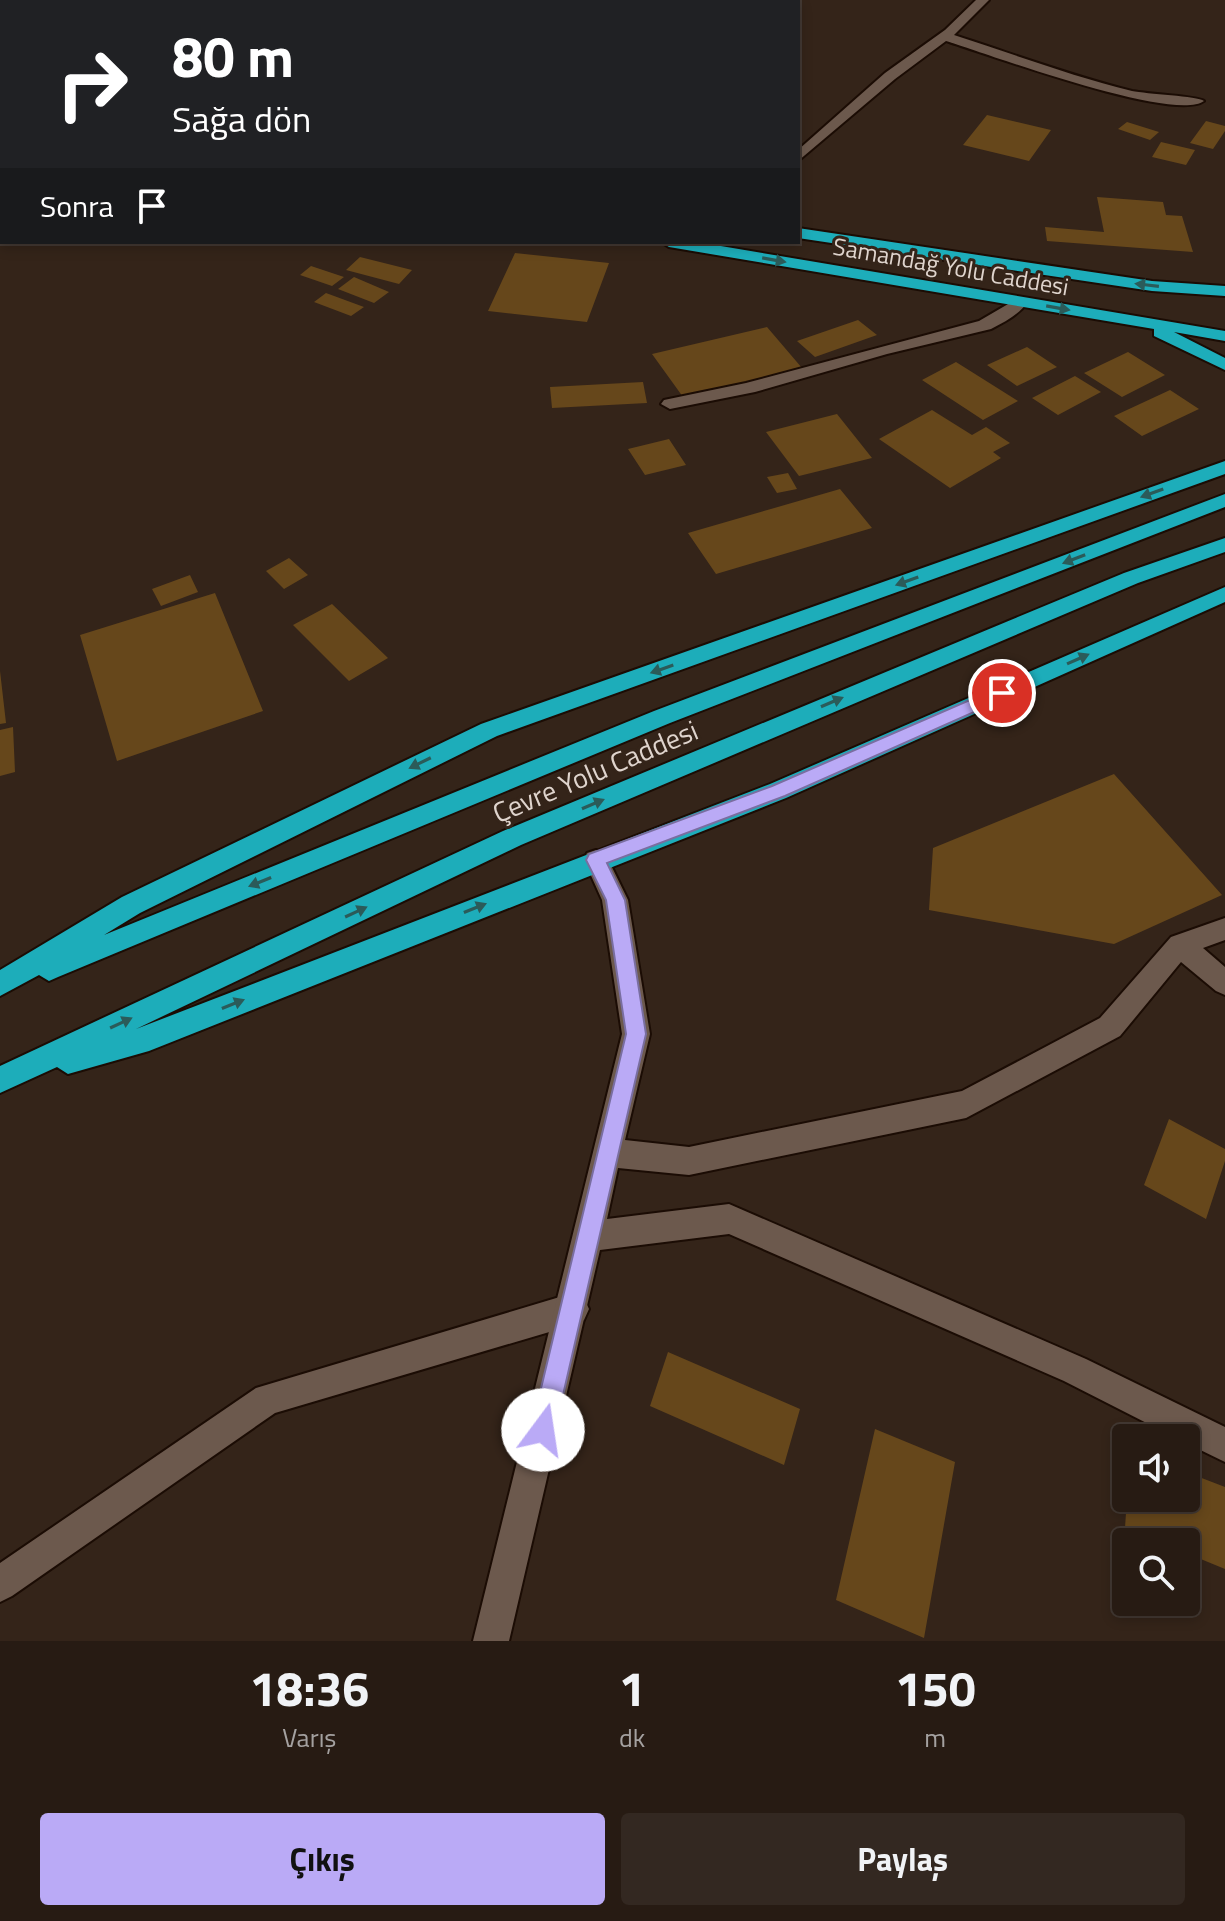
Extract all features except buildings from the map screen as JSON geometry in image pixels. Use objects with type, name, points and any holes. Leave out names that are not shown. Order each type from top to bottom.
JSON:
[{"type":"highway","name":"Samandağ Yolu Caddesi","points":[[800,233],[1152,286],[1225,291]]},
{"type":"highway","name":"Samandağ Yolu Caddesi","points":[[681,244],[1225,336]]},
{"type":"highway","points":[[1140,322],[1225,365]]},
{"type":"highway","points":[[0,987],[131,905],[489,730],[1225,467]]},
{"type":"highway","name":"Çevre Yolu Caddesi","points":[[0,987],[662,717],[1225,500]]},
{"type":"highway","name":"Çevre Yolu Caddesi","points":[[0,1080],[512,838],[1117,584],[1225,545]]},
{"type":"highway","points":[[0,1080],[149,1038],[778,791],[1225,594]]},
{"type":"street","points":[[800,155],[983,0]]},
{"type":"street","points":[[944,36],[1131,95],[1182,103],[1197,101]]},
{"type":"street","points":[[670,404],[749,388],[882,350],[985,325],[1008,314],[1020,302]]},
{"type":"street","points":[[491,1641],[573,1309],[636,1034],[615,900],[596,860]]},
{"type":"street","points":[[608,1153],[689,1161],[966,1104],[1110,1027],[1180,945],[1225,929]]},
{"type":"street","points":[[1180,945],[1225,983]]},
{"type":"street","points":[[590,1236],[729,1219],[1075,1370],[1225,1445]]},
{"type":"street","points":[[0,1584],[267,1399],[573,1309]]},
{"type":"route","points":[[543,1430],[636,1034],[615,900],[596,860],[778,791],[1002,693]]}]
